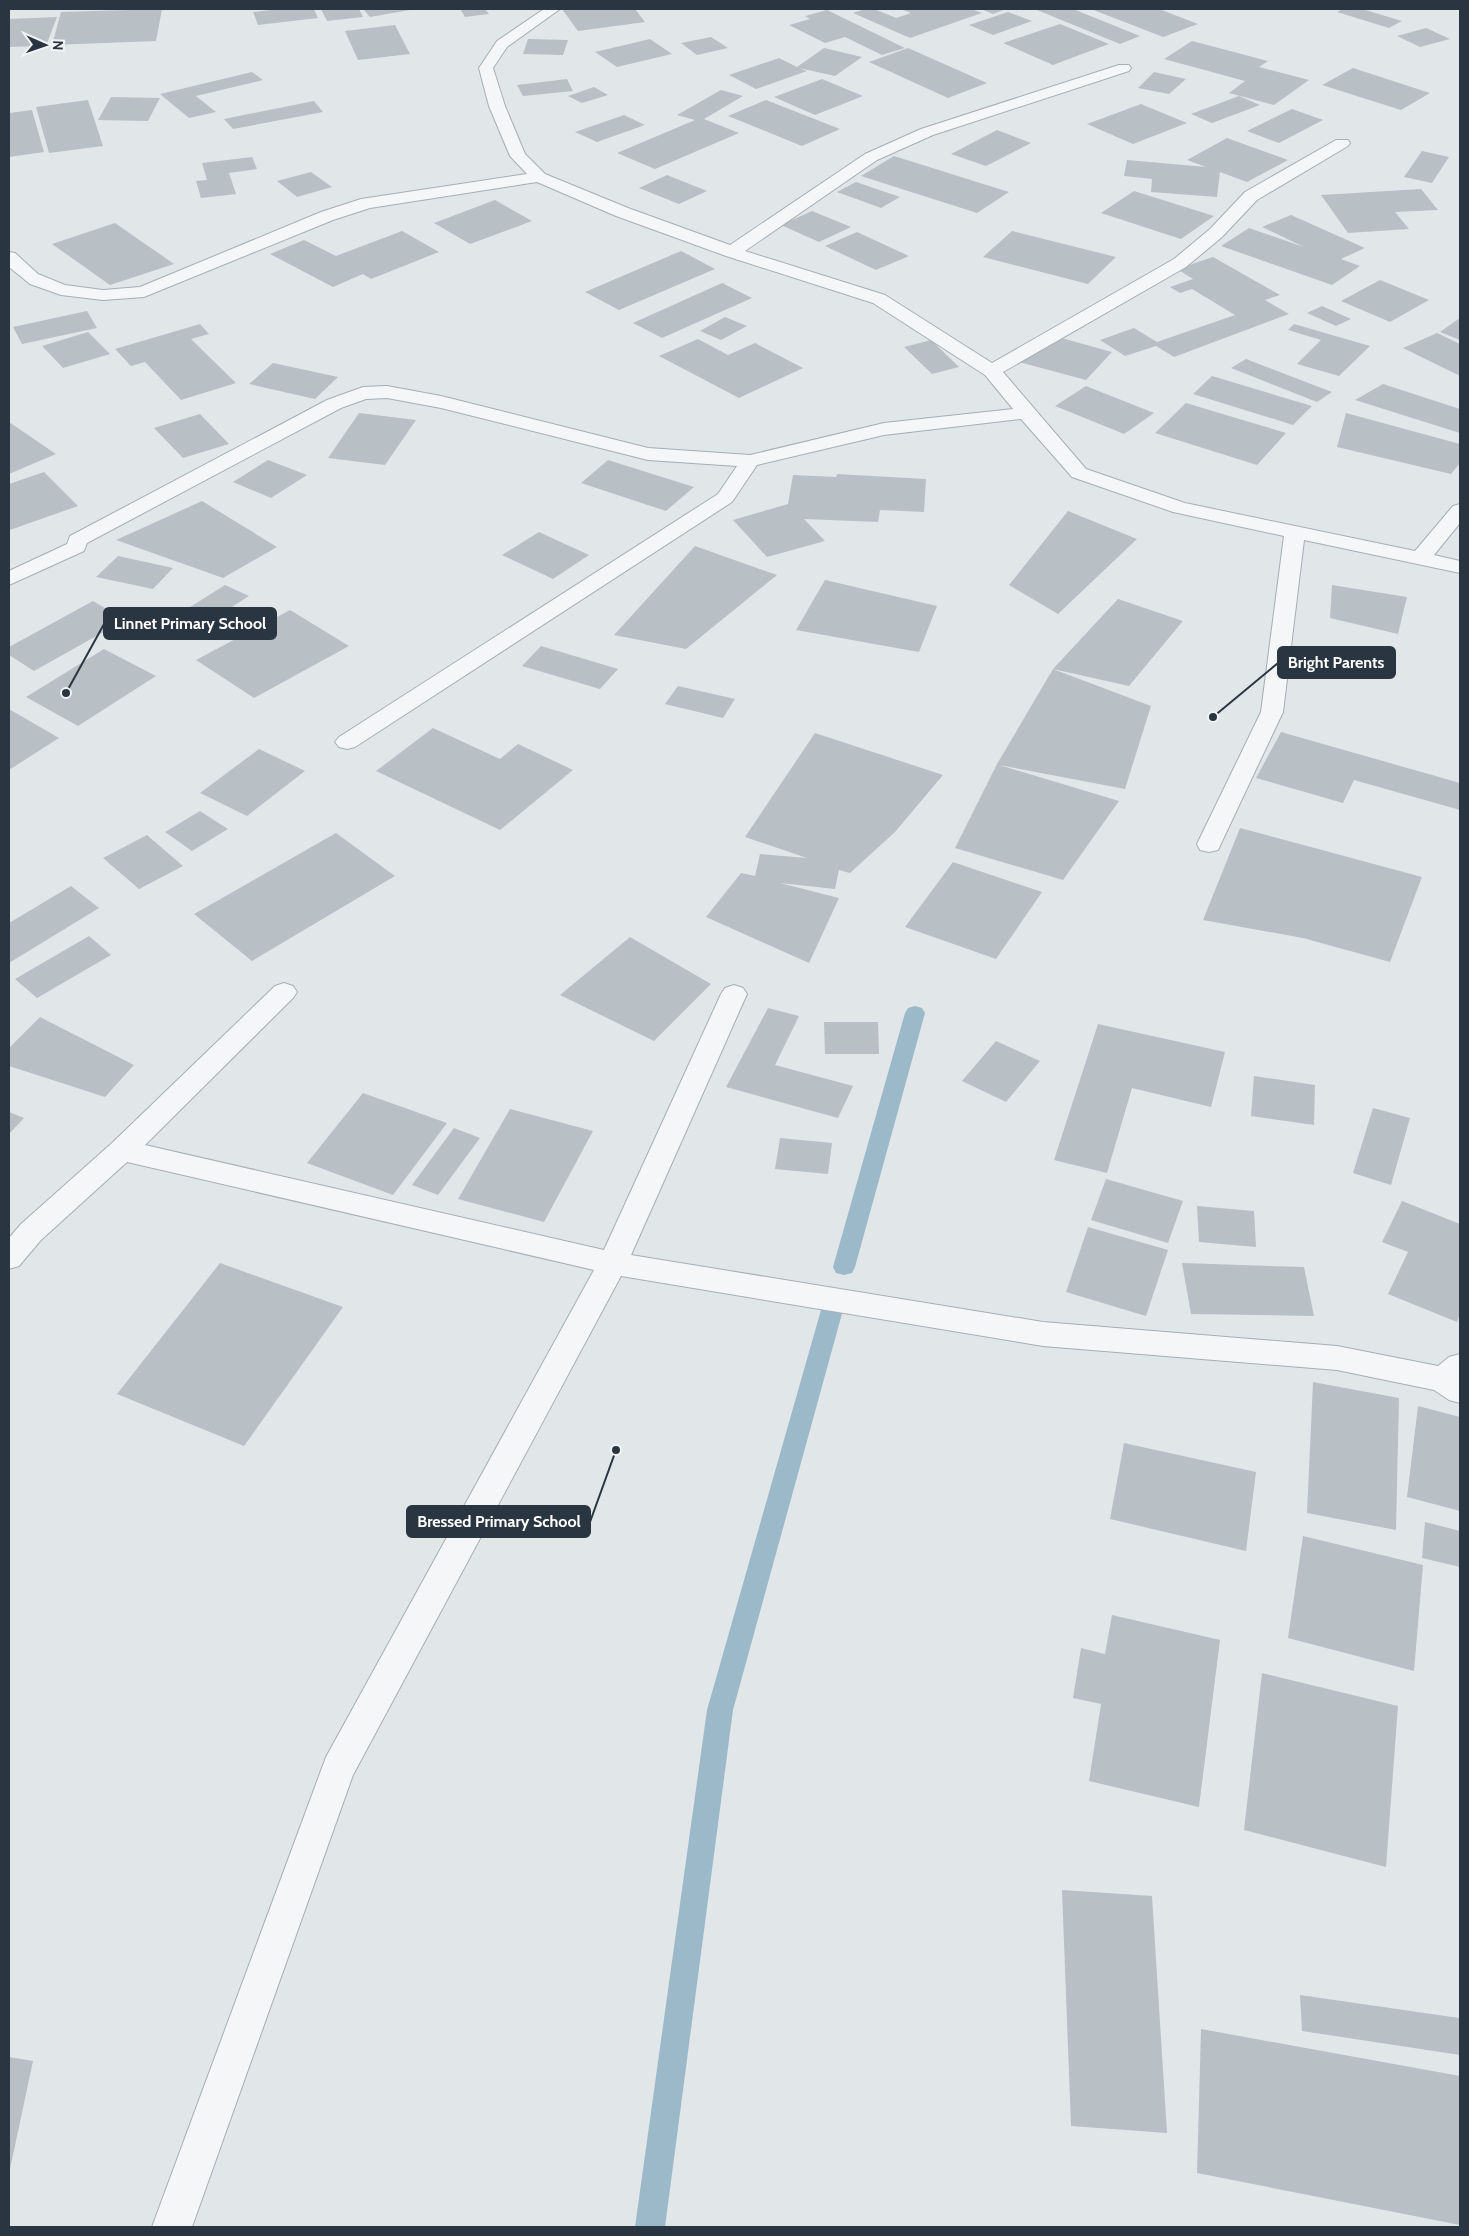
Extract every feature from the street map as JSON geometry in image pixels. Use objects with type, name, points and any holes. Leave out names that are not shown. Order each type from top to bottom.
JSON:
[{"type":"street","points":[[552,9],[502,44],[486,68],[497,106],[518,156],[540,176],[622,212],[732,252],[879,299],[992,371],[1079,473],[1180,508],[1460,567]]},
{"type":"street","points":[[732,252],[871,157],[927,132],[1124,68]]},
{"type":"street","points":[[992,371],[1180,263],[1216,233],[1251,196],[1342,143]]},
{"type":"street","points":[[9,257],[34,280],[59,289],[118,296],[144,292],[327,216],[367,203],[540,176]]},
{"type":"street","points":[[9,579],[77,547],[77,540],[334,404],[363,393],[387,392],[441,402],[648,454],[750,462],[884,429],[1026,413]]},
{"type":"street","points":[[347,742],[725,498],[750,462]]},
{"type":"street","points":[[1420,559],[1460,510]]},
{"type":"street","points":[[1209,844],[1272,712],[1295,532]]},
{"type":"street","points":[[9,1258],[31,1232],[122,1150],[284,992]]},
{"type":"street","points":[[172,2227],[338,1768],[614,1263],[734,994]]},
{"type":"street","points":[[122,1150],[614,1263],[1043,1334],[1337,1358],[1454,1379]]},
{"type":"building","points":[[162,9],[156,41],[52,45],[61,12]]},
{"type":"building","points":[[278,9],[314,9],[318,18],[258,25],[253,12]]},
{"type":"building","points":[[321,9],[359,9],[363,17],[327,21]]},
{"type":"building","points":[[363,9],[408,9],[410,10],[370,17]]},
{"type":"building","points":[[460,9],[485,9],[489,14],[465,17]]},
{"type":"building","points":[[562,9],[635,9],[645,22],[578,31]]},
{"type":"building","points":[[865,9],[874,9],[896,18],[911,13],[901,9],[971,9],[982,13],[910,38],[853,13]]},
{"type":"building","points":[[981,9],[1006,9],[993,14]]},
{"type":"building","points":[[1073,9],[1140,36],[1120,44],[1037,10]]},
{"type":"building","points":[[1091,9],[1159,9],[1198,24],[1163,37]]},
{"type":"building","points":[[1343,9],[1362,9],[1402,21],[1389,28],[1337,12]]},
{"type":"building","points":[[827,10],[905,48],[882,55],[845,37],[825,43],[789,25],[810,19],[805,16]]},
{"type":"building","points":[[1008,12],[1032,21],[993,35],[969,25]]},
{"type":"building","points":[[57,17],[46,46],[9,47],[9,19]]},
{"type":"building","points":[[1060,24],[1109,44],[1053,65],[1003,43]]},
{"type":"building","points":[[395,25],[410,54],[358,60],[345,31]]},
{"type":"building","points":[[1426,28],[1450,39],[1420,47],[1397,36]]},
{"type":"building","points":[[711,37],[728,48],[697,55],[681,43]]},
{"type":"building","points":[[528,39],[568,40],[563,55],[523,54]]},
{"type":"building","points":[[650,39],[672,54],[617,67],[595,52]]},
{"type":"building","points":[[1192,41],[1268,61],[1259,67],[1309,80],[1274,105],[1229,93],[1245,81],[1164,59]]},
{"type":"building","points":[[824,48],[862,57],[835,76],[799,68],[807,71],[756,89],[729,75],[779,58],[797,67]]},
{"type":"building","points":[[908,48],[987,83],[948,98],[869,62]]},
{"type":"building","points":[[1353,68],[1430,93],[1401,110],[1322,85]]},
{"type":"building","points":[[252,72],[263,80],[196,96],[216,112],[189,118],[160,94]]},
{"type":"building","points":[[1154,72],[1186,79],[1169,94],[1138,88]]},
{"type":"building","points":[[567,79],[573,91],[523,96],[517,85]]},
{"type":"building","points":[[822,79],[863,96],[815,115],[774,97]]},
{"type":"building","points":[[594,87],[608,95],[582,103],[568,96]]},
{"type":"building","points":[[721,90],[743,96],[704,119],[739,133],[655,169],[617,153],[695,120],[677,115]]},
{"type":"building","points":[[1239,96],[1260,105],[1212,123],[1191,114]]},
{"type":"building","points":[[111,97],[160,98],[148,121],[98,120]]},
{"type":"building","points":[[88,100],[103,146],[49,153],[36,107]]},
{"type":"building","points":[[766,100],[840,129],[802,146],[728,116]]},
{"type":"building","points":[[314,101],[323,112],[233,129],[224,119]]},
{"type":"building","points":[[1141,104],[1187,123],[1133,144],[1087,124]]},
{"type":"building","points":[[1292,109],[1323,120],[1279,143],[1247,131]]},
{"type":"building","points":[[32,110],[44,152],[9,157],[9,113]]},
{"type":"building","points":[[624,115],[645,125],[597,142],[575,132]]},
{"type":"building","points":[[997,130],[1031,143],[986,166],[951,154]]},
{"type":"building","points":[[1227,138],[1288,160],[1247,182],[1220,172],[1217,197],[1151,192],[1152,179],[1124,176],[1127,160],[1206,167],[1187,160]]},
{"type":"building","points":[[1422,151],[1449,157],[1432,183],[1404,177]]},
{"type":"building","points":[[894,156],[1009,192],[977,213],[861,176]]},
{"type":"building","points":[[252,157],[257,169],[229,173],[236,194],[201,198],[196,181],[207,180],[202,163]]},
{"type":"building","points":[[311,172],[332,187],[297,197],[277,181]]},
{"type":"building","points":[[667,175],[707,191],[679,204],[639,188]]},
{"type":"building","points":[[856,182],[900,197],[881,208],[837,192]]},
{"type":"building","points":[[1421,189],[1438,210],[1395,212],[1409,229],[1348,233],[1321,195]]},
{"type":"building","points":[[1134,191],[1214,216],[1181,239],[1101,213]]},
{"type":"building","points":[[495,200],[532,221],[470,244],[434,223]]},
{"type":"building","points":[[812,211],[851,227],[819,242],[781,225]]},
{"type":"building","points":[[1291,215],[1365,248],[1341,259],[1360,266],[1332,285],[1221,246],[1249,228],[1304,247],[1262,227]]},
{"type":"building","points":[[115,223],[174,264],[110,285],[52,244]]},
{"type":"building","points":[[402,231],[439,252],[371,279],[363,274],[333,287],[270,254],[304,240],[336,256]]},
{"type":"building","points":[[1012,231],[1116,257],[1088,284],[983,257]]},
{"type":"building","points":[[857,232],[909,256],[876,270],[825,246]]},
{"type":"building","points":[[681,251],[715,269],[619,310],[585,292]]},
{"type":"building","points":[[1213,257],[1280,295],[1265,300],[1289,314],[1174,357],[1156,346],[1125,356],[1100,340],[1134,328],[1157,342],[1235,315],[1192,289],[1180,293],[1170,287],[1193,279],[1177,269]]},
{"type":"building","points":[[1380,280],[1429,300],[1390,322],[1341,301]]},
{"type":"building","points":[[722,283],[752,298],[662,338],[633,323]]},
{"type":"building","points":[[1322,306],[1351,319],[1336,326],[1307,313]]},
{"type":"building","points":[[87,311],[97,328],[22,344],[13,327]]},
{"type":"building","points":[[725,317],[747,326],[721,340],[700,331]]},
{"type":"building","points":[[1460,318],[1460,340],[1440,332]]},
{"type":"building","points":[[200,324],[209,334],[191,339],[236,383],[181,400],[145,362],[131,366],[115,349]]},
{"type":"building","points":[[1294,324],[1370,346],[1339,376],[1297,364],[1321,340],[1288,330]]},
{"type":"building","points":[[88,332],[110,354],[63,368],[42,346]]},
{"type":"building","points":[[1437,333],[1460,344],[1460,376],[1403,348]]},
{"type":"building","points":[[1047,334],[1112,352],[1086,380],[1019,362]]},
{"type":"building","points":[[698,339],[728,355],[755,343],[803,368],[739,398],[659,356]]},
{"type":"building","points":[[931,340],[959,367],[932,374],[904,347]]},
{"type":"building","points":[[1246,359],[1332,392],[1317,402],[1231,368]]},
{"type":"building","points":[[273,363],[338,377],[315,399],[249,384]]},
{"type":"building","points":[[1212,376],[1312,406],[1293,425],[1193,394]]},
{"type":"building","points":[[1383,384],[1460,409],[1460,433],[1355,400]]},
{"type":"building","points":[[1086,386],[1154,413],[1124,434],[1055,406]]},
{"type":"building","points":[[1186,403],[1286,433],[1257,465],[1155,433]]},
{"type":"building","points":[[359,413],[416,420],[385,465],[328,458]]},
{"type":"building","points":[[1346,413],[1460,444],[1460,463],[1451,474],[1337,447]]},
{"type":"building","points":[[200,414],[229,444],[183,458],[154,428]]},
{"type":"building","points":[[9,422],[56,454],[9,474]]},
{"type":"building","points":[[268,460],[307,475],[271,498],[233,482]]},
{"type":"building","points":[[608,460],[694,487],[666,511],[581,483]]},
{"type":"building","points":[[44,472],[78,506],[10,530],[9,484]]},
{"type":"building","points":[[837,474],[926,479],[924,512],[880,510],[878,522],[804,519],[825,541],[767,557],[733,520],[788,504],[793,475],[836,477]]},
{"type":"building","points":[[202,501],[277,547],[223,578],[116,540]]},
{"type":"building","points":[[1068,511],[1137,539],[1058,614],[1009,585]]},
{"type":"building","points":[[539,532],[589,555],[553,579],[502,555]]},
{"type":"building","points":[[695,546],[777,575],[686,649],[614,635]]},
{"type":"building","points":[[118,556],[173,568],[153,589],[96,577]]},
{"type":"building","points":[[825,580],[937,606],[919,652],[796,630]]},
{"type":"building","points":[[225,585],[249,596],[199,628],[176,616]]},
{"type":"building","points":[[1332,585],[1407,597],[1398,634],[1330,618]]},
{"type":"building","points":[[1118,599],[1183,621],[1129,686],[1053,669]]},
{"type":"building","points":[[93,601],[125,620],[34,671],[9,655],[9,647]]},
{"type":"building","points":[[290,610],[349,646],[254,698],[196,660]]},
{"type":"building","points":[[541,646],[618,669],[600,689],[522,666]]},
{"type":"building","points":[[104,649],[156,676],[78,726],[26,697]]},
{"type":"building","points":[[1053,669],[1151,706],[1125,789],[999,765],[1119,801],[1063,880],[955,848],[997,764]]},
{"type":"building","points":[[678,686],[735,699],[723,718],[665,704]]},
{"type":"building","points":[[9,709],[59,738],[9,770]]},
{"type":"building","points":[[433,728],[500,759],[518,744],[573,770],[500,830],[376,771]]},
{"type":"building","points":[[1281,732],[1460,783],[1460,810],[1354,780],[1343,803],[1256,778]]},
{"type":"building","points":[[815,733],[943,775],[895,832],[850,873],[839,870],[835,889],[780,883],[839,898],[809,963],[706,917],[741,873],[755,876],[760,854],[807,858],[745,837]]},
{"type":"building","points":[[259,749],[305,771],[247,816],[200,793]]},
{"type":"building","points":[[200,811],[228,829],[192,851],[165,832]]},
{"type":"building","points":[[1240,828],[1422,877],[1390,962],[1303,938],[1203,920]]},
{"type":"building","points":[[336,833],[395,876],[252,961],[194,914]]},
{"type":"building","points":[[147,835],[183,866],[139,889],[103,858]]},
{"type":"building","points":[[953,862],[1042,892],[996,959],[905,927]]},
{"type":"building","points":[[71,886],[99,908],[9,963],[9,923]]},
{"type":"building","points":[[89,936],[111,955],[37,998],[15,979]]},
{"type":"building","points":[[630,937],[711,984],[654,1041],[560,995]]},
{"type":"building","points":[[768,1008],[799,1016],[775,1065],[853,1086],[838,1118],[726,1087]]},
{"type":"building","points":[[40,1017],[134,1065],[105,1097],[9,1066],[9,1048]]},
{"type":"building","points":[[824,1022],[878,1022],[879,1054],[825,1054]]},
{"type":"building","points":[[1098,1024],[1225,1052],[1211,1107],[1132,1088],[1107,1173],[1054,1160]]},
{"type":"building","points":[[996,1041],[1040,1061],[1006,1102],[962,1081]]},
{"type":"building","points":[[1254,1076],[1315,1085],[1314,1125],[1251,1116]]},
{"type":"building","points":[[363,1093],[447,1123],[393,1195],[307,1163]]},
{"type":"building","points":[[1373,1108],[1410,1118],[1391,1185],[1353,1173]]},
{"type":"building","points":[[510,1109],[593,1131],[544,1222],[458,1199]]},
{"type":"building","points":[[9,1112],[24,1118],[9,1134]]},
{"type":"building","points":[[454,1128],[480,1138],[438,1195],[412,1185]]},
{"type":"building","points":[[780,1138],[832,1143],[828,1174],[775,1169]]},
{"type":"building","points":[[1106,1179],[1183,1201],[1168,1243],[1091,1220]]},
{"type":"building","points":[[1402,1201],[1460,1224],[1460,1314],[1457,1322],[1388,1294],[1408,1252],[1382,1242]]},
{"type":"building","points":[[1197,1206],[1254,1211],[1256,1247],[1199,1242]]},
{"type":"building","points":[[1088,1227],[1168,1250],[1146,1316],[1066,1292]]},
{"type":"building","points":[[220,1263],[343,1307],[244,1446],[117,1394]]},
{"type":"building","points":[[1182,1263],[1304,1267],[1314,1316],[1191,1314]]},
{"type":"building","points":[[1313,1382],[1399,1398],[1396,1530],[1307,1513]]},
{"type":"building","points":[[1418,1406],[1460,1417],[1460,1511],[1407,1497]]},
{"type":"building","points":[[1124,1443],[1256,1472],[1246,1551],[1110,1519]]},
{"type":"building","points":[[1425,1522],[1460,1531],[1460,1567],[1422,1558]]},
{"type":"building","points":[[1303,1536],[1423,1565],[1414,1671],[1288,1638]]},
{"type":"building","points":[[1112,1615],[1220,1640],[1199,1807],[1089,1781],[1101,1704],[1073,1698],[1081,1648],[1105,1654]]},
{"type":"building","points":[[1262,1673],[1398,1706],[1386,1867],[1244,1830]]},
{"type":"building","points":[[1062,1890],[1152,1896],[1167,2133],[1071,2126]]},
{"type":"building","points":[[1300,1995],[1459,2018],[1460,2055],[1302,2031]]},
{"type":"building","points":[[1201,2029],[1460,2076],[1460,2225],[1197,2173]]},
{"type":"building","points":[[9,2057],[33,2061],[10,2169],[9,2169]]},
{"type":"waterway","points":[[844,1267],[915,1013]]},
{"type":"waterway","points":[[650,2227],[720,1710],[832,1310]]},
{"type":"place","name":"Linnet Primary School","points":[[66,693]]},
{"type":"place","name":"Bright Parents","points":[[1213,717]]},
{"type":"place","name":"Bressed Primary School","points":[[616,1450]]}]
